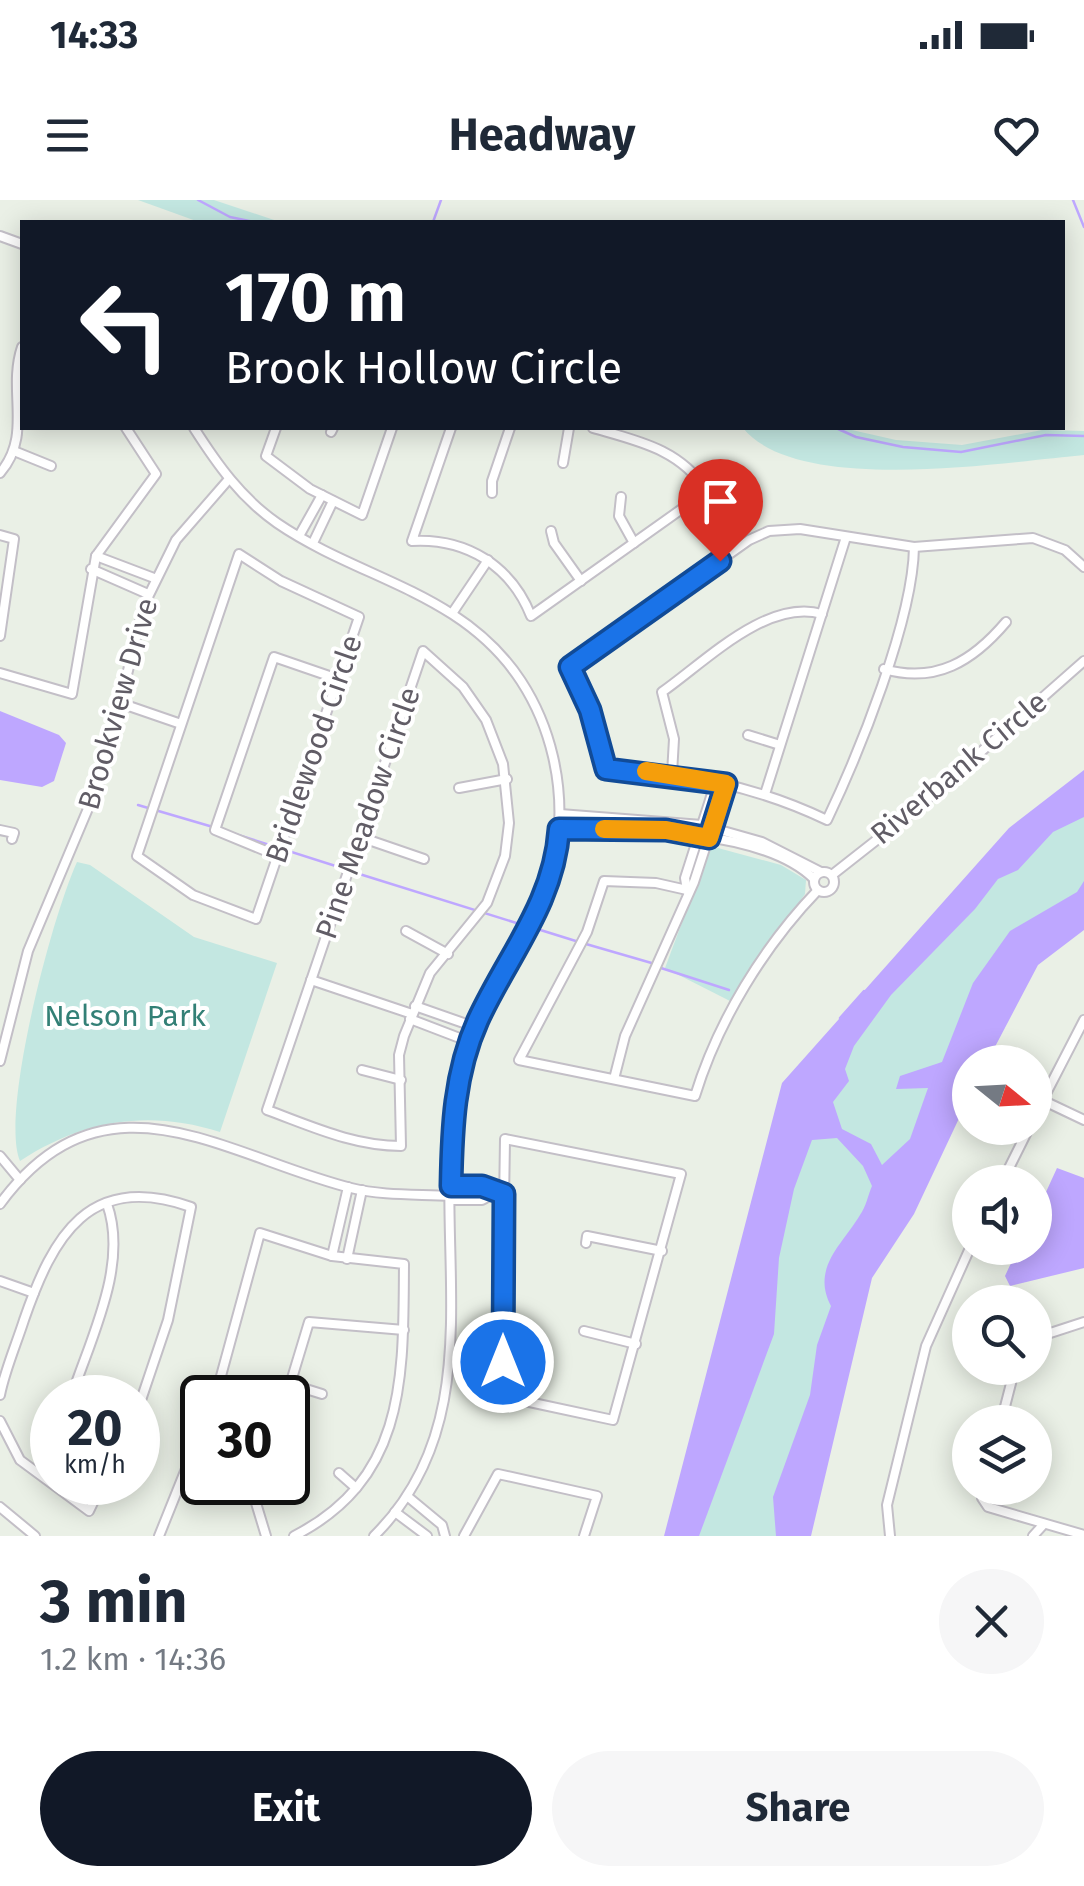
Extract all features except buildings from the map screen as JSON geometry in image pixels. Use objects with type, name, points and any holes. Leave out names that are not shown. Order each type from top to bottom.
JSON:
[{"type":"street","points":[[0,473],[14,451],[20,430],[20,355]]},
{"type":"street","points":[[0,673],[72,694],[91,569],[96,556],[156,474],[127,430]]},
{"type":"street","points":[[195,430],[229,479],[267,516],[453,612],[500,653],[530,696],[553,756],[560,814],[551,877],[538,913],[475,1027],[454,1103],[446,1399],[434,1446],[407,1496],[374,1536]]},
{"type":"street","points":[[275,430],[266,456],[322,495],[362,515],[391,430]]},
{"type":"street","points":[[450,430],[412,541],[451,544],[488,560],[510,580],[531,616],[707,490],[691,469],[670,453],[599,430]]},
{"type":"street","points":[[492,493],[492,481],[509,430]]},
{"type":"street","points":[[563,463],[568,430]]},
{"type":"street","points":[[14,451],[51,466]]},
{"type":"street","name":"Brookview Drive","points":[[0,1060],[4,1024],[28,951],[100,784],[154,578],[188,522],[229,479]]},
{"type":"street","points":[[300,536],[322,495]]},
{"type":"street","points":[[622,497],[619,516],[634,542]]},
{"type":"street","points":[[313,543],[333,501]]},
{"type":"street","points":[[314,508],[327,516]]},
{"type":"street","points":[[914,547],[912,581],[858,753],[827,820],[765,794],[721,782],[606,769],[590,710],[570,667],[758,535],[790,528],[914,547],[1033,538],[1065,550],[1084,568]]},
{"type":"street","points":[[551,531],[554,543],[581,581]]},
{"type":"street","points":[[0,535],[14,539],[0,636]]},
{"type":"street","points":[[765,794],[846,537]]},
{"type":"street","name":"Bridlewood Circle","points":[[239,554],[280,580],[359,617],[256,919],[207,902],[136,856],[182,724],[239,554]]},
{"type":"street","points":[[96,556],[154,578]]},
{"type":"street","points":[[453,612],[488,560]]},
{"type":"street","points":[[107,576],[112,563]]},
{"type":"street","points":[[91,569],[148,594]]},
{"type":"street","points":[[672,774],[674,738],[662,692],[767,618],[797,609],[822,614]]},
{"type":"street","points":[[884,669],[913,675],[946,670],[1006,622]]},
{"type":"street","name":"Pine Meadow Circle","points":[[423,652],[452,674],[475,703],[494,735],[507,779],[509,823],[500,872],[478,918],[430,973],[399,1055],[401,1146],[350,1140],[267,1110],[423,652]]},
{"type":"street","points":[[278,856],[216,830],[262,692],[274,657],[338,679]]},
{"type":"street","name":"Riverbank Circle","points":[[818,890],[831,890],[832,875],[916,809],[1084,660]]},
{"type":"street","points":[[120,703],[182,724]]},
{"type":"street","points":[[748,735],[780,745]]},
{"type":"street","points":[[459,788],[507,779]]},
{"type":"street","points":[[687,890],[685,878],[698,836],[721,782]]},
{"type":"street","points":[[614,1079],[625,1036],[661,961],[687,890],[694,882],[712,827],[721,782]]},
{"type":"street","points":[[560,814],[712,827],[762,842],[817,875]]},
{"type":"street","points":[[559,829],[698,836],[780,857],[817,875],[832,875]]},
{"type":"street","points":[[0,830],[14,834],[12,839]]},
{"type":"street","points":[[360,837],[424,859]]},
{"type":"street","points":[[687,890],[656,883],[604,881],[582,942],[519,1060],[695,1096],[739,998],[778,938],[818,890],[817,875]]},
{"type":"street","points":[[406,932],[448,954]]},
{"type":"street","points":[[311,980],[412,1013],[433,1014],[475,1027]]},
{"type":"street","points":[[412,1013],[428,1026],[470,1042]]},
{"type":"street","points":[[428,1026],[433,1014]]},
{"type":"street","points":[[1052,1081],[1084,1020]]},
{"type":"street","points":[[362,1070],[400,1080]]},
{"type":"street","points":[[1052,1105],[1084,1120]]},
{"type":"street","points":[[0,1204],[20,1180],[66,1147],[109,1131],[142,1127],[193,1133],[348,1188],[451,1194],[482,1200],[504,1194]]},
{"type":"street","points":[[505,1138],[681,1174],[662,1251],[613,1420],[500,1396],[505,1138]]},
{"type":"street","points":[[0,1156],[20,1180]]},
{"type":"street","points":[[332,1256],[348,1188]]},
{"type":"street","points":[[347,1259],[362,1190]]},
{"type":"street","points":[[0,1395],[34,1292],[60,1237],[78,1220],[107,1204],[145,1197],[191,1207],[168,1320],[149,1375]]},
{"type":"street","points":[[79,1375],[116,1251],[107,1204]]},
{"type":"street","points":[[221,1375],[260,1233],[332,1256],[404,1264],[404,1330],[396,1411],[384,1444],[356,1488],[332,1512],[294,1536]]},
{"type":"street","points":[[586,1242],[587,1236],[662,1251]]},
{"type":"street","points":[[890,1534],[887,1504],[926,1346],[962,1265]]},
{"type":"street","points":[[0,1281],[34,1292]]},
{"type":"street","points":[[293,1375],[309,1322],[404,1330]]},
{"type":"street","points":[[1052,1332],[1084,1322]]},
{"type":"street","points":[[584,1331],[636,1344]]},
{"type":"street","points":[[310,1390],[322,1394]]},
{"type":"street","points":[[0,1421],[20,1460],[30,1467]]},
{"type":"street","points":[[339,1473],[356,1488]]},
{"type":"street","points":[[464,1536],[498,1474],[597,1496],[584,1536]]},
{"type":"street","points":[[159,1536],[180,1483]]},
{"type":"street","points":[[407,1496],[442,1524],[445,1536]]},
{"type":"street","points":[[257,1505],[266,1536]]},
{"type":"street","points":[[992,1505],[1043,1525],[1084,1535]]},
{"type":"street","points":[[0,1506],[35,1536]]},
{"type":"street","points":[[395,1512],[427,1536]]},
{"type":"street","points":[[1033,1536],[1043,1525]]},
{"type":"street","points":[[1043,1525],[1048,1536]]},
{"type":"green space","points":[[138,200],[214,200],[274,220],[193,220]]},
{"type":"green space","points":[[746,430],[852,430],[896,440],[962,445],[1042,430],[1084,431],[1084,455],[904,470],[808,462],[770,449]]},
{"type":"green space","points":[[1084,805],[1084,893],[1045,916],[972,1045],[952,1045],[952,1081],[915,1146],[779,1536],[692,1536],[797,1148],[845,1042],[971,901]]},
{"type":"green space","points":[[718,848],[781,865],[806,880],[805,894],[730,1001],[665,968],[709,850]]},
{"type":"green space","name":"Nelson Park","points":[[77,862],[90,865],[194,937],[277,963],[220,1132],[168,1121],[117,1123],[67,1136],[20,1161],[16,1137],[22,1061],[42,969]]},
{"type":"shaded area","points":[[0,711],[59,735],[66,743],[54,781],[42,787],[0,780]]},
{"type":"shaded area","points":[[1084,770],[1084,817],[1053,832],[1018,870],[998,879],[975,909],[891,995],[854,1046],[845,1069],[849,1081],[833,1102],[842,1129],[871,1144],[882,1165],[910,1139],[928,1088],[896,1089],[900,1076],[942,1062],[973,983],[1010,931],[1077,892],[1084,881],[1084,930],[1038,965],[996,1045],[952,1045],[952,1133],[914,1214],[872,1278],[811,1536],[776,1536],[773,1497],[810,1395],[817,1345],[831,1306],[826,1292],[827,1268],[862,1212],[872,1186],[863,1166],[837,1138],[812,1140],[794,1189],[779,1258],[774,1334],[699,1536],[664,1536],[782,1083],[1009,828]]},
{"type":"shaded area","points":[[1057,1168],[1084,1178],[1084,1268],[1010,1285],[1005,1276],[1010,1265],[1052,1265],[1052,1179]]},
{"type":"waterway","points":[[198,200],[244,220]]},
{"type":"waterway","points":[[434,220],[441,200]]},
{"type":"waterway","points":[[1073,200],[1084,227]]},
{"type":"waterway","points":[[840,430],[903,447],[961,452],[1046,435],[1084,436]]},
{"type":"waterway","points":[[138,805],[213,827]]},
{"type":"waterway","points":[[235,834],[345,869]]},
{"type":"waterway","points":[[353,872],[526,926]]},
{"type":"waterway","points":[[534,928],[579,942]]},
{"type":"waterway","points":[[586,944],[655,964]]},
{"type":"waterway","points":[[661,968],[729,990]]},
{"type":"waterway","points":[[840,1018],[864,991]]},
{"type":"slow traffic","points":[[604,829],[666,830],[709,838],[726,784],[646,771]]},
{"type":"route","points":[[503,1362],[504,1194],[493,1194],[482,1186],[451,1186],[454,1103],[464,1057],[476,1023],[538,913],[551,877],[559,829],[666,830],[709,838],[726,784],[696,777],[606,769],[590,710],[570,667],[720,561]]}]
